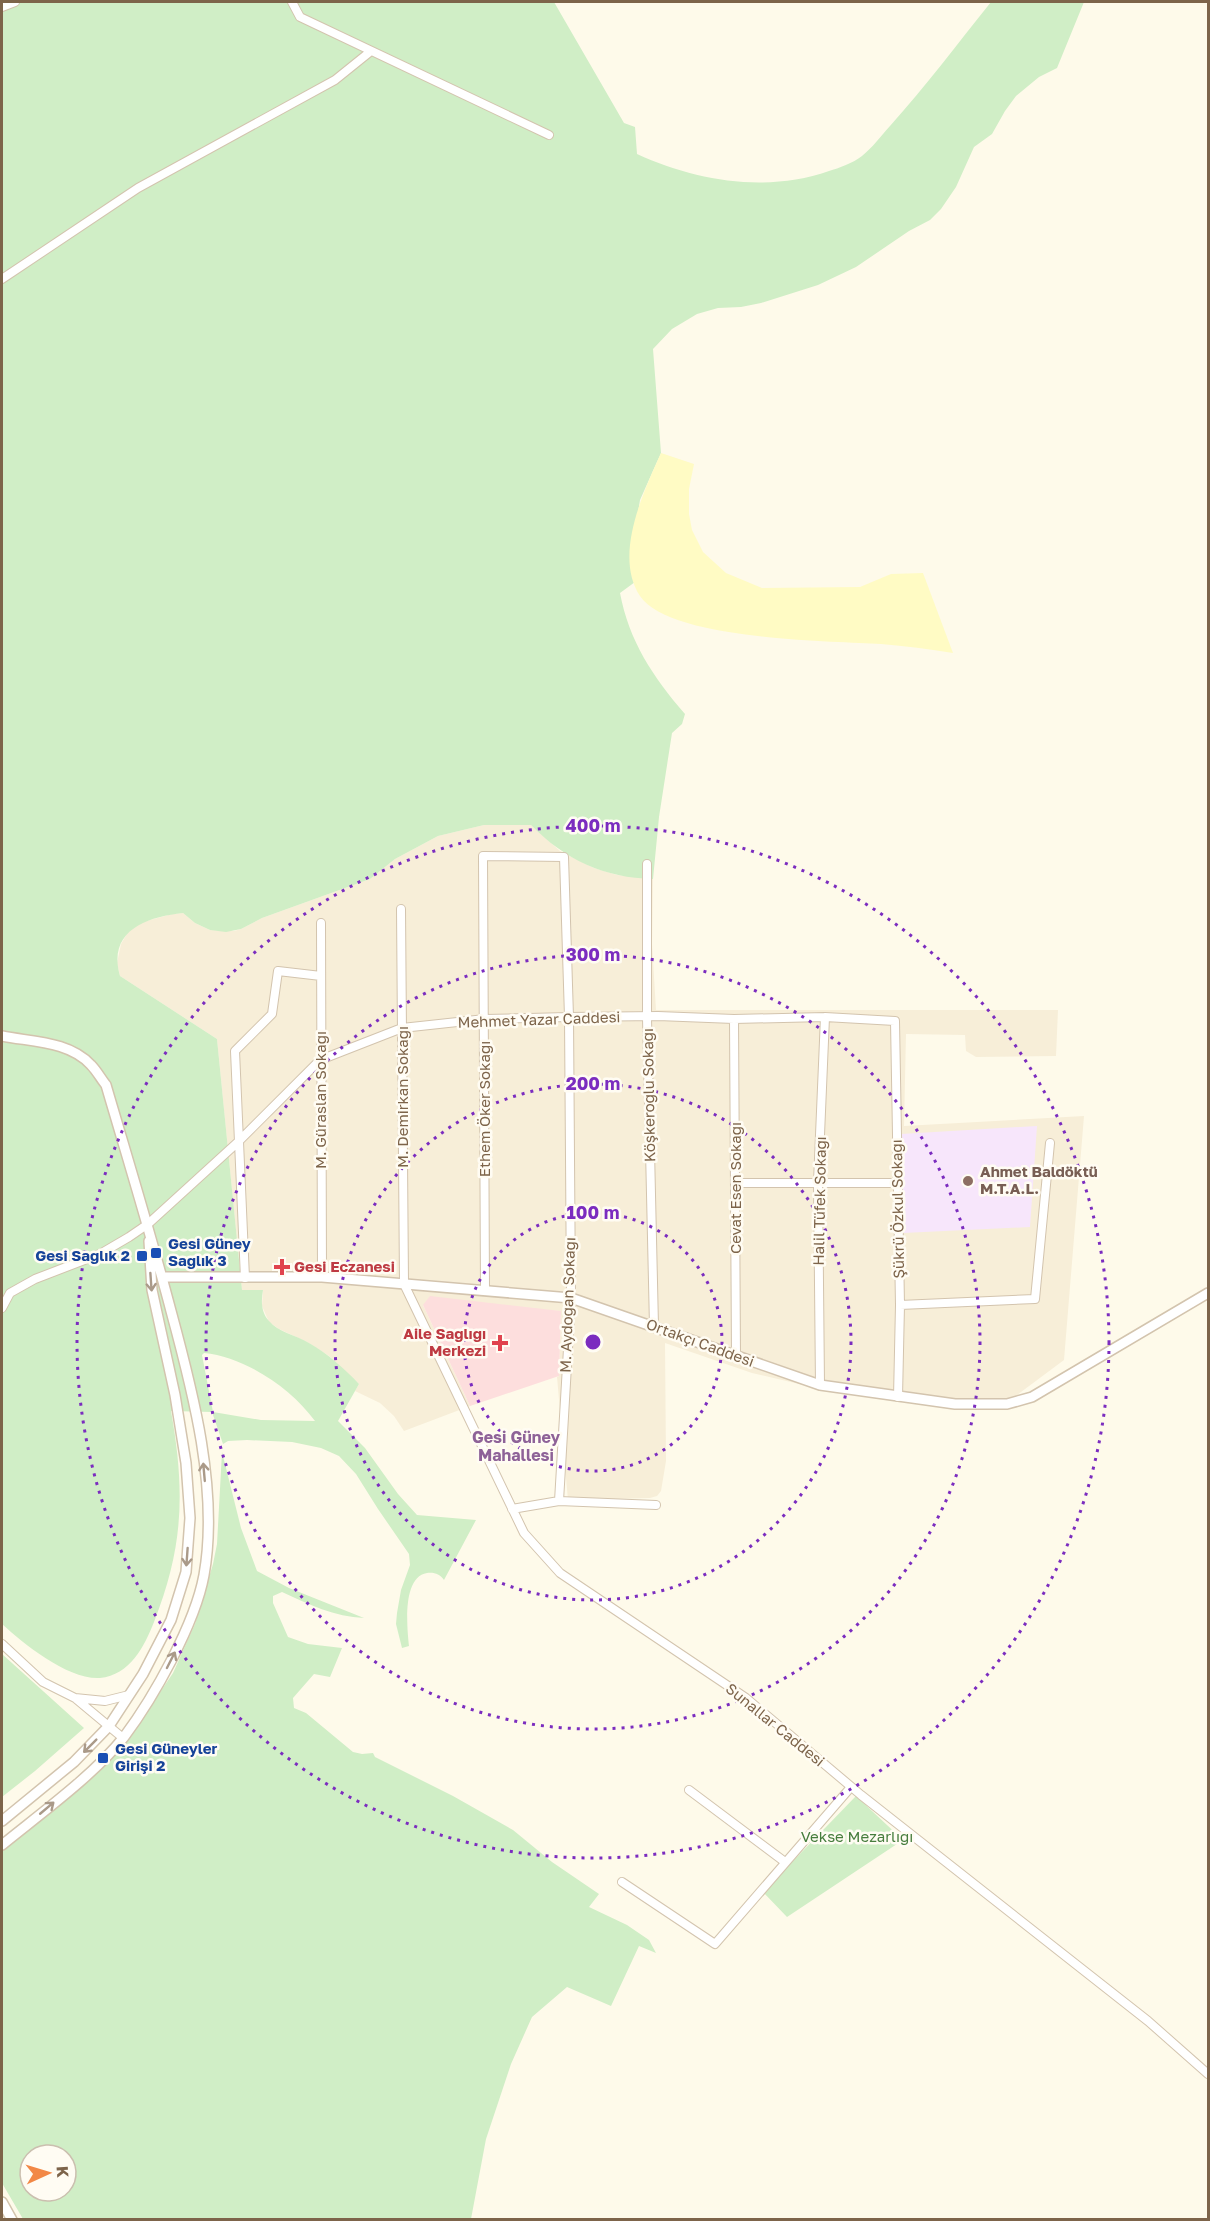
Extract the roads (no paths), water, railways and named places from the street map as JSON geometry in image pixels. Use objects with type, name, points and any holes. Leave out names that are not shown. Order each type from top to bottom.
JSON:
[{"type":"street","points":[[2,7],[15,2]]},
{"type":"street","points":[[292,2],[300,17],[549,135]]},
{"type":"street","points":[[2,279],[138,188],[335,80],[371,51]]},
{"type":"street","name":"Ethem Öker Sokağı","points":[[486,1290],[483,856],[564,857]]},
{"type":"street","name":"M. Aydoğan Sokağı","points":[[559,1500],[571,1298],[569,1017],[564,857]]},
{"type":"street","name":"Köşkeroğlu Sokağı","points":[[647,864],[647,1018],[654,1326]]},
{"type":"street","name":"M. Demirkan Sokağı","points":[[401,909],[404,1284]]},
{"type":"street","name":"M. Güraslan Sokağı","points":[[321,923],[322,1277]]},
{"type":"street","points":[[245,1278],[235,1051],[272,1014],[278,971],[321,976]]},
{"type":"street","name":"Mehmet Yazar Caddesi","points":[[2,1298],[35,1279],[100,1254],[129,1237],[148,1224],[238,1142],[320,1060],[402,1028],[485,1019],[569,1017],[734,1019],[825,1017],[895,1021]]},
{"type":"street","name":"Halil Tüfek Sokağı","points":[[820,1385],[818,1182],[825,1017]]},
{"type":"street","name":"Cevat Esen Sokağı","points":[[734,1019],[736,1357]]},
{"type":"street","name":"Şükrü Özkul Sokağı","points":[[895,1021],[900,1305],[898,1397]]},
{"type":"street","points":[[2,1036],[58,1046],[74,1052],[90,1064],[106,1085],[148,1224],[193,1392],[208,1518],[204,1576],[187,1627],[159,1683],[123,1738],[86,1776],[2,1845]]},
{"type":"street","points":[[900,1305],[1035,1299],[1050,1143]]},
{"type":"street","points":[[736,1184],[898,1183]]},
{"type":"street","points":[[2,1821],[74,1762],[109,1726],[143,1674],[171,1620],[186,1572],[190,1518],[186,1464],[175,1395],[152,1290],[148,1224]]},
{"type":"street","name":"Ortakçı Caddesi","points":[[162,1276],[322,1277],[571,1298],[820,1385],[956,1404],[1007,1404],[1032,1397],[1209,1293]]},
{"type":"street","name":"Sunallar Caddesi","points":[[404,1284],[524,1533],[560,1573],[746,1698],[851,1787],[1148,2021],[1209,2074]]},
{"type":"street","points":[[2,1308],[10,1293]]},
{"type":"street","points":[[512,1509],[559,1500],[656,1505]]},
{"type":"street","points":[[2,1644],[43,1682],[75,1698],[123,1738]]},
{"type":"street","points":[[75,1698],[105,1701],[129,1695]]},
{"type":"street","points":[[622,1882],[715,1944],[851,1787]]},
{"type":"street","points":[[689,1790],[785,1862]]},
{"type":"street","points":[[2,2202],[12,2220]]},
{"type":"place","name":"Ahmet Baldöktü M.T.A.L.","points":[[968,1181]]},
{"type":"place","name":"Gesi Güney Sağlık 3","points":[[156,1253]]},
{"type":"place","name":"Gesi Sağlık 2","points":[[142,1256]]},
{"type":"place","name":"Gesi Eczanesi","points":[[282,1267]]},
{"type":"place","name":"Aile Sağlığı Merkezi","points":[[500,1343]]},
{"type":"place","name":"Gesi Güneyler Girişi 2","points":[[103,1758]]},
{"type":"district","name":"Gesi Güney Mahallesi","points":[[516,1446]]},
{"type":"park label","name":"Vekse Mezarlığı","points":[[857,1837]]}]
